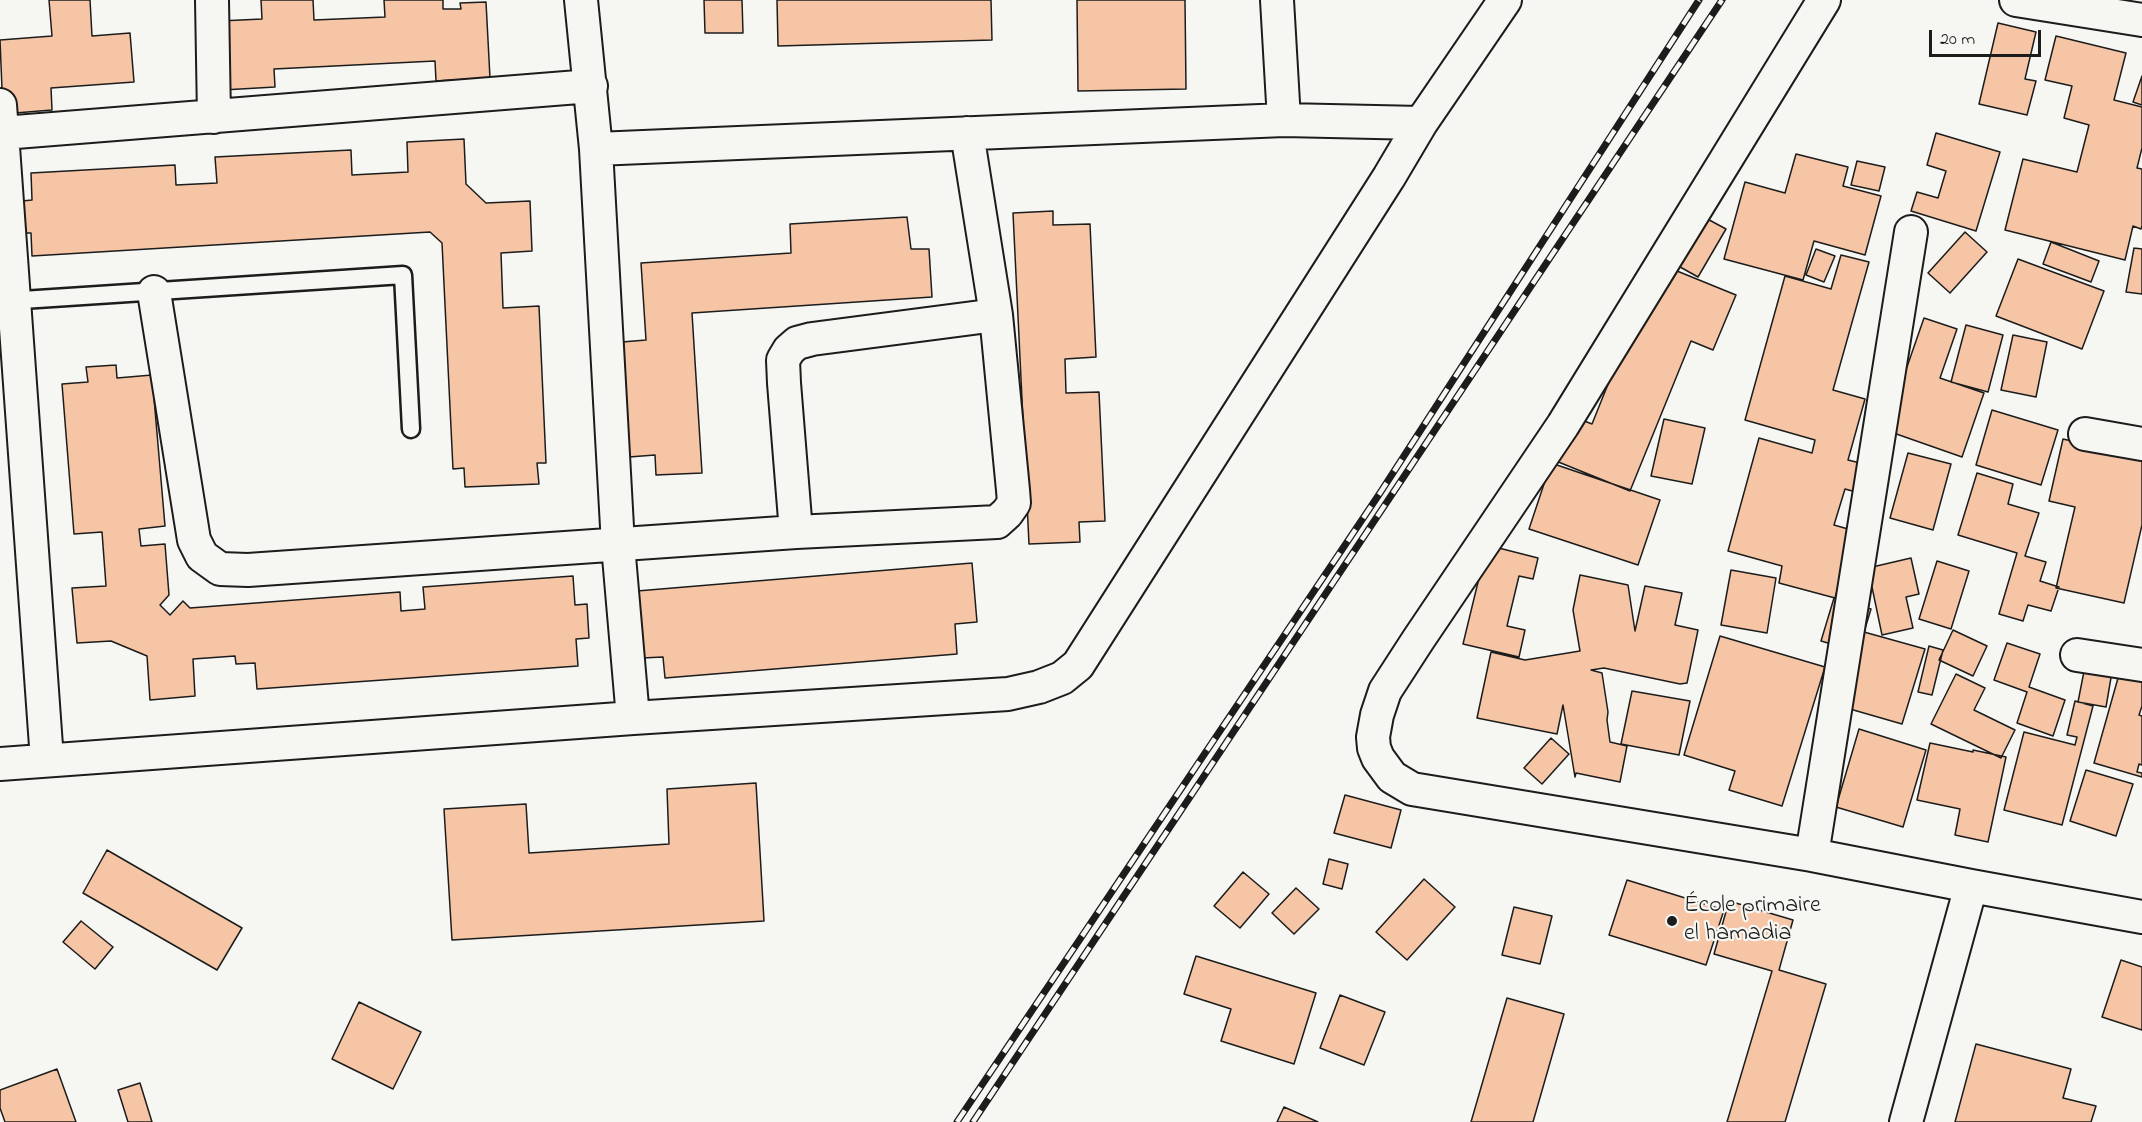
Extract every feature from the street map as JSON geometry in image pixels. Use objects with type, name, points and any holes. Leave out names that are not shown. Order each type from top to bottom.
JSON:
[{"type":"street","points":[[212,0],[214,117]]},
{"type":"street","points":[[581,0],[596,148],[618,545],[633,718]]},
{"type":"street","points":[[1277,0],[1284,120]]},
{"type":"street","points":[[0,764],[633,718],[1008,694],[1039,687],[1062,678],[1078,665],[1389,177],[1421,123],[1505,0]]},
{"type":"street","points":[[1824,0],[1563,425],[1391,682],[1377,715],[1373,737],[1374,748],[1386,770],[1400,783],[1412,789],[1812,855],[2142,917]]},
{"type":"street","points":[[2016,0],[2142,20]]},
{"type":"street","points":[[47,760],[7,301],[2,119],[214,117],[591,86]]},
{"type":"street","points":[[596,148],[1284,120],[1421,123]]},
{"type":"street","points":[[154,292],[194,540],[202,556],[220,569],[248,570],[796,532],[997,522],[1014,503],[996,315],[967,133]]},
{"type":"street","points":[[1812,855],[1911,232]]},
{"type":"street","points":[[796,532],[783,360],[789,350],[797,343],[812,339],[996,315]]},
{"type":"street","points":[[2085,434],[2142,444]]},
{"type":"street","points":[[2077,655],[2142,665]]},
{"type":"street","points":[[1906,1122],[1971,886]]},
{"type":"lane","points":[[7,301],[403,275],[411,429]]},
{"type":"building","points":[[49,0],[90,0],[92,36],[130,33],[134,82],[51,88],[52,110],[3,114],[0,40],[52,36]]},
{"type":"building","points":[[261,0],[313,0],[314,20],[385,17],[384,0],[443,0],[443,9],[461,9],[460,3],[486,2],[490,78],[436,81],[435,61],[274,69],[275,87],[223,90],[220,21],[262,19]]},
{"type":"building","points":[[704,0],[742,0],[743,33],[705,33]]},
{"type":"building","points":[[777,0],[991,0],[992,40],[778,46]]},
{"type":"building","points":[[1077,0],[1185,0],[1186,89],[1078,91]]},
{"type":"building","points":[[1998,23],[2036,32],[2025,79],[2036,81],[2027,115],[1979,104]]},
{"type":"building","points":[[2056,36],[2126,53],[2114,100],[2142,107],[2142,148],[2137,168],[2142,169],[2142,226],[2141,229],[2133,226],[2125,260],[2005,230],[2023,159],[2077,172],[2089,125],[2064,118],[2072,86],[2045,80]]},
{"type":"building","points":[[2142,76],[2142,105],[2133,102]]},
{"type":"building","points":[[1936,133],[2000,152],[1976,231],[1911,211],[1917,192],[1938,198],[1946,171],[1927,165]]},
{"type":"building","points":[[464,139],[466,184],[486,203],[530,201],[532,251],[501,253],[503,308],[539,306],[546,463],[537,463],[539,484],[465,487],[464,468],[453,469],[442,243],[430,232],[32,256],[31,233],[24,233],[22,201],[32,200],[31,173],[175,165],[176,185],[217,183],[215,157],[351,150],[352,175],[408,172],[407,142]]},
{"type":"building","points":[[1796,154],[1848,167],[1843,186],[1881,196],[1865,255],[1814,241],[1803,280],[1724,259],[1745,182],[1785,193]]},
{"type":"building","points":[[1857,161],[1885,167],[1879,191],[1851,185]]},
{"type":"building","points":[[1053,211],[1053,225],[1090,224],[1096,357],[1065,359],[1066,393],[1099,392],[1105,521],[1079,522],[1080,542],[1029,544],[1013,213]]},
{"type":"building","points":[[1700,215],[1726,229],[1698,277],[1673,263]]},
{"type":"building","points":[[907,217],[911,249],[929,249],[932,297],[692,313],[702,473],[656,475],[655,455],[629,457],[622,342],[646,340],[641,263],[791,253],[790,224]]},
{"type":"building","points":[[1965,232],[1987,252],[1950,293],[1928,273]]},
{"type":"building","points":[[2051,242],[2099,261],[2091,282],[2043,264]]},
{"type":"building","points":[[2134,248],[2142,249],[2142,294],[2126,292]]},
{"type":"building","points":[[1816,249],[1835,256],[1824,282],[1806,275]]},
{"type":"building","points":[[1841,255],[1869,262],[1833,390],[1865,399],[1848,460],[1864,464],[1856,492],[1845,489],[1834,525],[1855,531],[1835,598],[1779,583],[1782,566],[1728,551],[1759,438],[1812,453],[1815,440],[1745,420],[1785,276],[1831,289]]},
{"type":"building","points":[[2018,259],[2104,291],[2082,349],[1996,316]]},
{"type":"building","points":[[1650,260],[1736,295],[1713,350],[1691,341],[1630,491],[1551,459],[1569,415],[1592,424],[1631,327]]},
{"type":"building","points":[[1924,318],[1957,329],[1940,378],[1984,393],[1962,457],[1885,430]]},
{"type":"building","points":[[1966,325],[2003,335],[1988,392],[1951,382]]},
{"type":"building","points":[[2013,335],[2047,342],[2036,397],[2001,390]]},
{"type":"building","points":[[116,365],[117,378],[152,375],[165,526],[139,529],[141,546],[165,544],[169,595],[160,605],[170,615],[183,601],[190,608],[400,592],[401,611],[425,609],[423,587],[573,576],[575,605],[587,604],[589,638],[576,639],[578,666],[257,689],[255,663],[236,664],[235,656],[193,659],[195,696],[150,700],[147,656],[111,641],[77,643],[72,588],[106,586],[102,532],[74,534],[62,384],[88,382],[86,367]]},
{"type":"building","points":[[1992,410],[2058,430],[2041,485],[1976,465]]},
{"type":"building","points":[[1664,419],[1705,428],[1692,484],[1651,476]]},
{"type":"building","points":[[2063,439],[2142,457],[2142,525],[2124,603],[2056,588],[2075,507],[2049,501]]},
{"type":"building","points":[[1908,453],[1951,464],[1933,530],[1890,518]]},
{"type":"building","points":[[1551,463],[1660,500],[1638,565],[1529,529]]},
{"type":"building","points":[[1977,473],[2013,484],[2008,504],[2039,513],[2025,556],[2046,562],[2040,581],[2059,587],[2051,611],[2028,605],[2023,621],[1999,614],[2017,553],[1958,535]]},
{"type":"building","points":[[1487,545],[1538,558],[1533,579],[1519,576],[1507,626],[1525,630],[1519,657],[1463,644]]},
{"type":"building","points":[[1911,558],[1919,594],[1906,597],[1913,628],[1882,635],[1868,568]]},
{"type":"building","points":[[1937,561],[1969,571],[1951,629],[1919,619]]},
{"type":"building","points":[[972,563],[977,622],[955,624],[957,654],[665,678],[663,657],[642,658],[637,591]]},
{"type":"building","points":[[1731,570],[1776,578],[1767,633],[1721,625]]},
{"type":"building","points":[[1580,575],[1628,585],[1635,631],[1645,586],[1682,593],[1675,625],[1698,630],[1687,683],[1680,684],[1604,668],[1591,670],[1602,673],[1610,742],[1627,746],[1620,782],[1576,773],[1575,777],[1563,705],[1557,734],[1477,718],[1491,652],[1525,660],[1580,651],[1573,610]]},
{"type":"building","points":[[1834,598],[1871,609],[1864,632],[1925,649],[1902,724],[1843,707],[1859,652],[1821,641]]},
{"type":"building","points":[[1953,630],[1987,646],[1973,676],[1939,660]]},
{"type":"building","points":[[1720,636],[1825,667],[1782,806],[1729,790],[1735,771],[1684,755]]},
{"type":"building","points":[[2007,643],[2040,654],[2029,687],[2065,700],[2053,736],[2017,723],[2027,692],[1994,680]]},
{"type":"building","points":[[1929,646],[1943,650],[1932,695],[1918,692]]},
{"type":"building","points":[[2086,661],[2113,666],[2106,707],[2078,702]]},
{"type":"building","points":[[2120,671],[2142,677],[2142,706],[2139,715],[2142,716],[2142,765],[2139,764],[2137,772],[2142,773],[2142,777],[2094,763]]},
{"type":"building","points":[[1956,674],[1985,688],[1974,710],[2015,730],[2001,758],[1931,724]]},
{"type":"building","points":[[1632,691],[1690,701],[1679,755],[1621,744]]},
{"type":"building","points":[[2075,701],[2093,706],[2062,825],[2004,810],[2024,732],[2075,745],[2077,737],[2067,735]]},
{"type":"building","points":[[1859,729],[1926,750],[1903,827],[1836,807]]},
{"type":"building","points":[[1551,738],[1569,754],[1542,784],[1524,768]]},
{"type":"building","points":[[1930,743],[2006,757],[1988,842],[1955,835],[1960,809],[1917,800]]},
{"type":"building","points":[[2086,770],[2133,784],[2116,836],[2070,821]]},
{"type":"building","points":[[756,783],[764,921],[452,940],[444,809],[526,804],[529,853],[669,844],[667,789]]},
{"type":"building","points":[[1345,795],[1401,810],[1391,848],[1334,833]]},
{"type":"building","points":[[107,850],[242,928],[217,970],[83,893]]},
{"type":"building","points":[[1329,859],[1348,864],[1342,889],[1323,884]]},
{"type":"building","points":[[1243,872],[1269,894],[1240,928],[1214,906]]},
{"type":"building","points":[[1424,879],[1455,907],[1407,960],[1376,932]]},
{"type":"building","points":[[1627,880],[1724,910],[1706,965],[1609,935]]},
{"type":"building","points":[[1296,888],[1319,909],[1294,934],[1272,913]]},
{"type":"building","points":[[1729,901],[1793,920],[1779,970],[1826,984],[1785,1122],[1727,1122],[1772,971],[1714,954]]},
{"type":"building","points":[[1514,907],[1552,916],[1540,964],[1502,955]]},
{"type":"building","points":[[81,921],[113,947],[95,969],[63,942]]},
{"type":"building","points":[[1196,956],[1316,993],[1294,1064],[1221,1041],[1231,1009],[1184,994]]},
{"type":"building","points":[[2121,960],[2142,967],[2142,1030],[2102,1017]]},
{"type":"building","points":[[1340,995],[1385,1012],[1364,1065],[1320,1048]]},
{"type":"building","points":[[1507,998],[1564,1014],[1533,1122],[1471,1122]]},
{"type":"building","points":[[359,1002],[421,1032],[393,1089],[332,1059]]},
{"type":"building","points":[[1976,1044],[2071,1069],[2063,1098],[2096,1106],[2091,1122],[1955,1122]]},
{"type":"building","points":[[57,1069],[76,1122],[5,1122],[0,1108],[0,1090]]},
{"type":"building","points":[[140,1083],[152,1122],[128,1122],[118,1090]]},
{"type":"building","points":[[1284,1107],[1318,1122],[1277,1122]]},
{"type":"railway","points":[[957,1122],[1380,493],[1699,0]]},
{"type":"railway","points":[[973,1122],[1722,0]]},
{"type":"place","name":"École primaire el hamadia","points":[[1672,921]]}]
